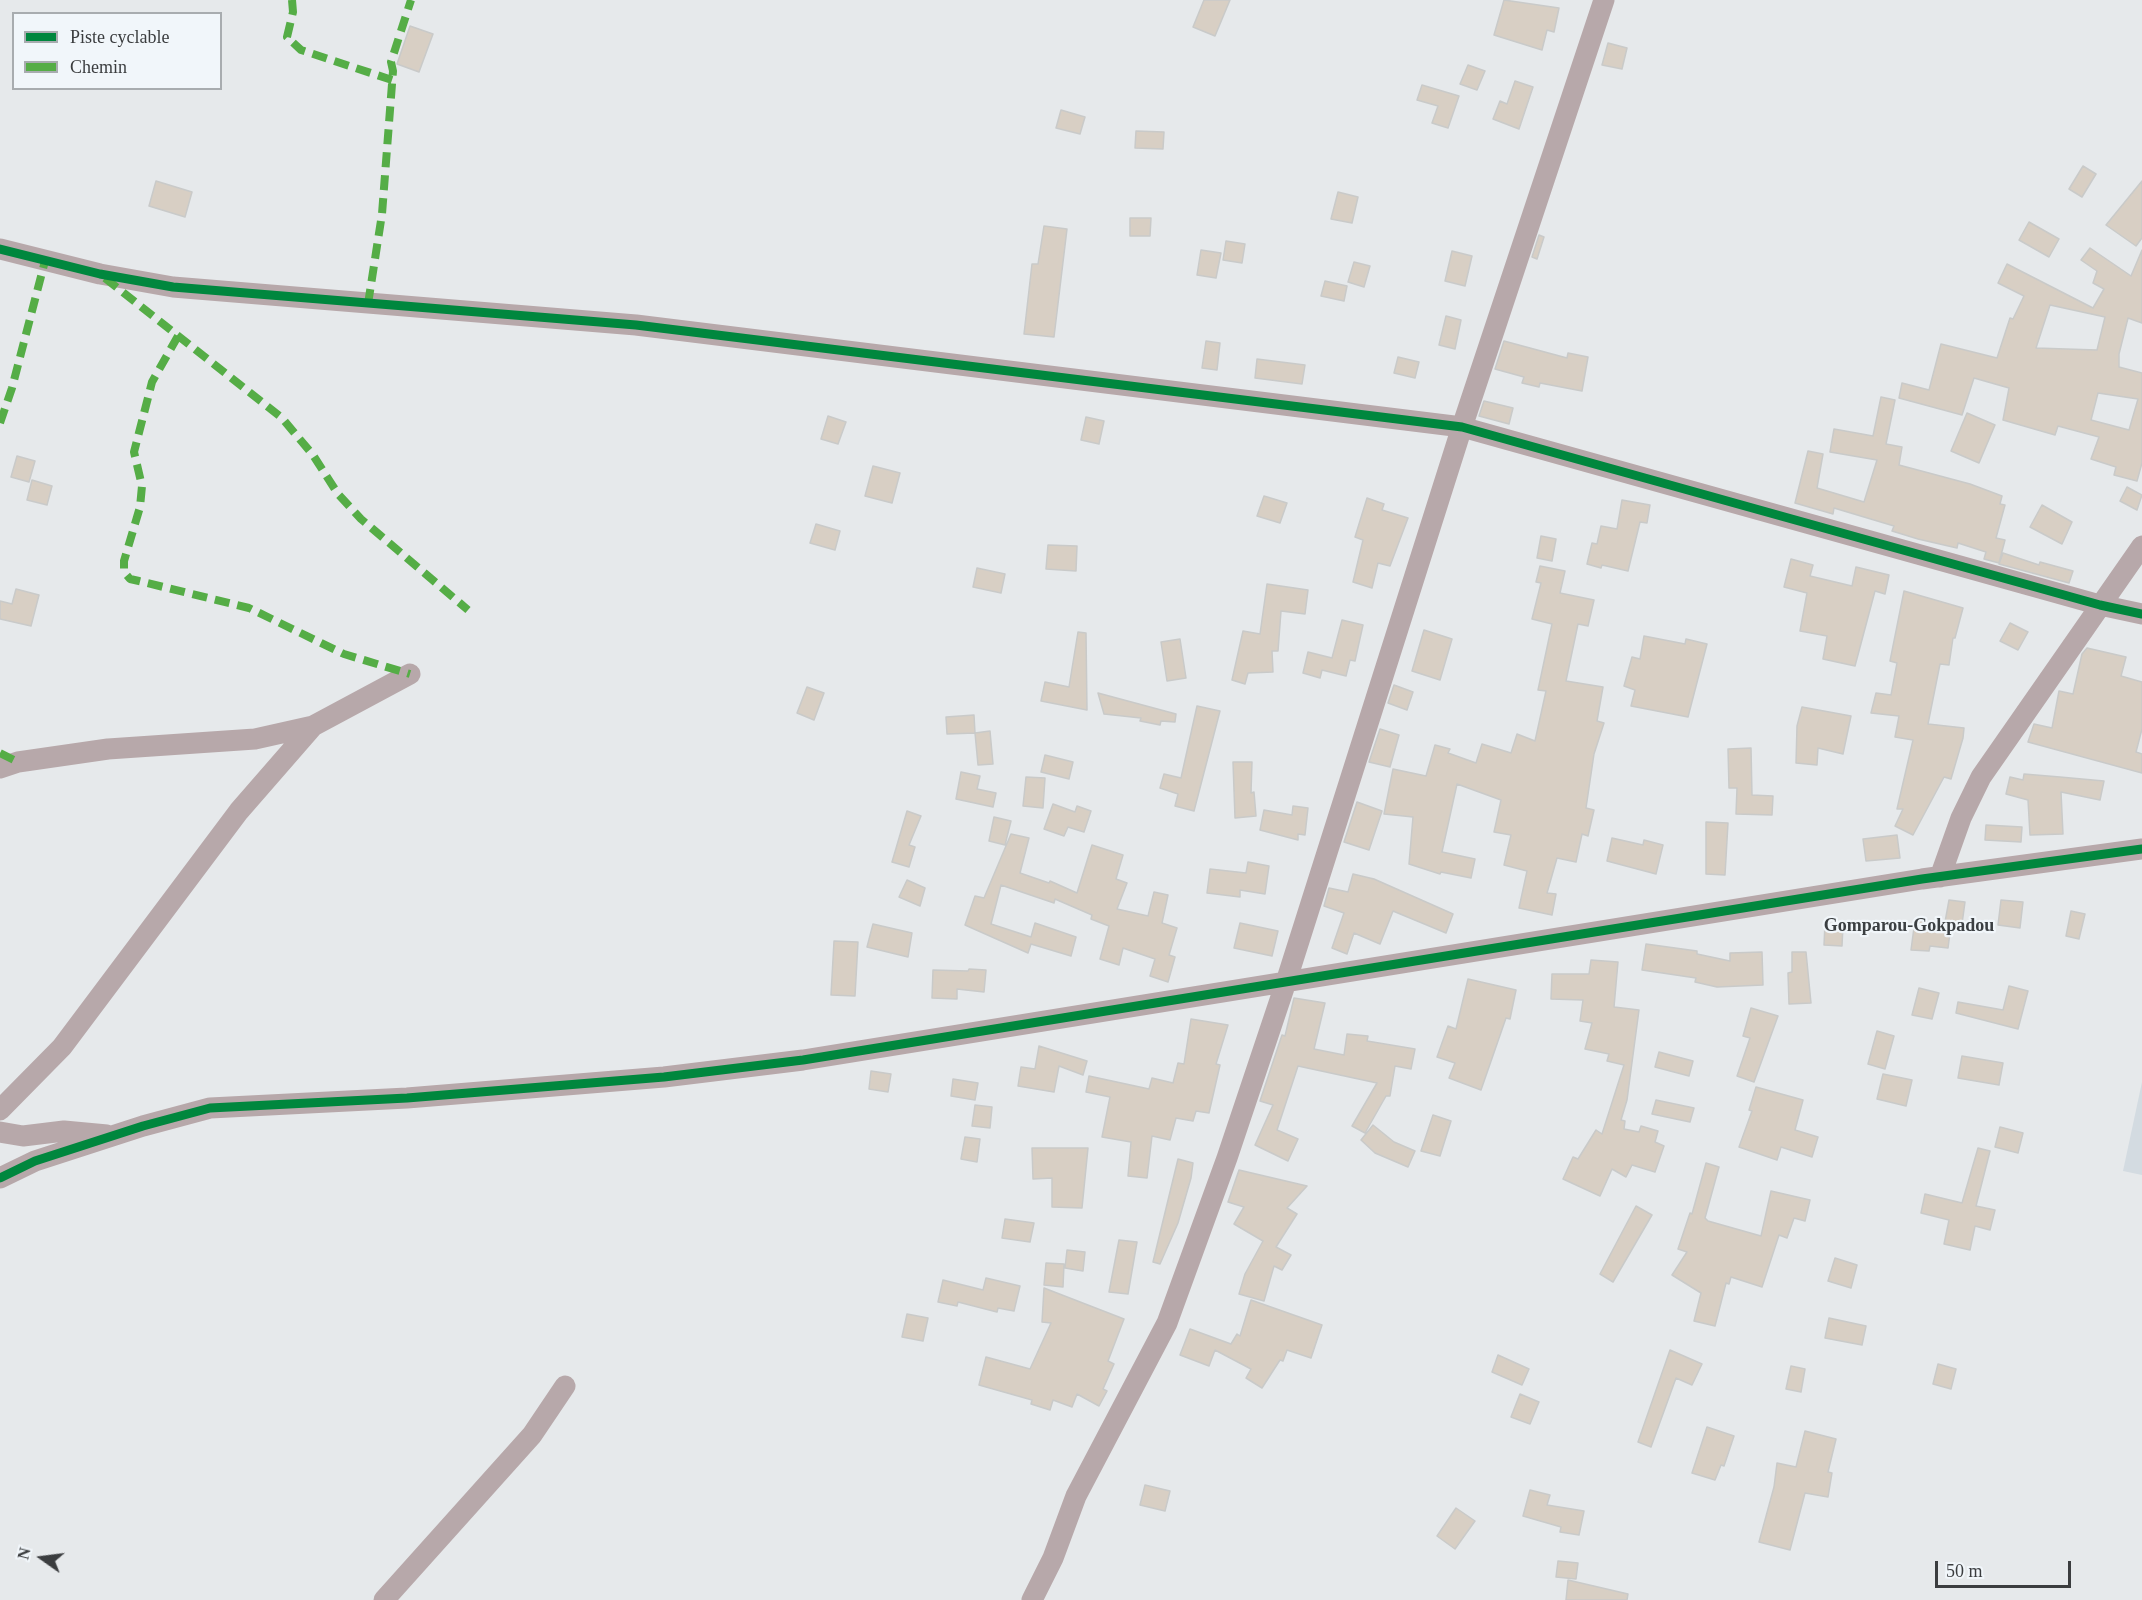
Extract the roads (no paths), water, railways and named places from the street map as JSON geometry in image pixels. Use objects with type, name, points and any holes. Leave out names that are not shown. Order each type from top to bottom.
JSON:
[{"type":"street","points":[[1033,1599],[1053,1558],[1076,1496],[1167,1323],[1227,1158],[1286,982],[1462,427],[1604,0]]},
{"type":"street","points":[[0,249],[100,274],[173,287],[636,325],[1462,427],[2100,605],[2142,614]]},
{"type":"street","points":[[1940,877],[1960,818],[1981,777],[2142,546]]},
{"type":"street","points":[[0,768],[18,762],[108,749],[255,739],[314,726],[410,674]]},
{"type":"street","points":[[0,1110],[62,1047],[239,811],[314,726]]},
{"type":"street","points":[[0,1178],[35,1161],[210,1108],[418,1097],[664,1077],[803,1060],[1940,877],[2142,849]]},
{"type":"street","points":[[0,1132],[23,1136],[64,1131],[113,1136]]},
{"type":"street","points":[[384,1600],[532,1435],[565,1386]]},
{"type":"district","name":"Gomparou-Gokpadou","points":[[1909,926]]}]
